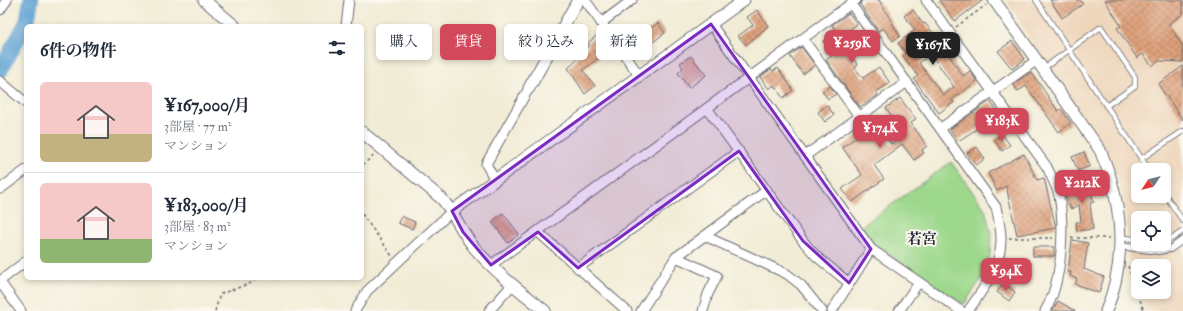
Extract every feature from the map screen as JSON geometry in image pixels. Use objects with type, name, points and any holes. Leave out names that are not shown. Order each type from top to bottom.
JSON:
[{"type":"street","points":[[0,10],[7,0]]},
{"type":"street","points":[[204,0],[233,24]]},
{"type":"street","points":[[346,24],[349,0]]},
{"type":"street","points":[[496,180],[488,170],[486,164],[578,0]]},
{"type":"street","points":[[585,0],[639,75]]},
{"type":"street","points":[[602,22],[632,0]]},
{"type":"street","points":[[354,311],[359,300],[366,291],[452,211],[744,0]]},
{"type":"street","points":[[926,0],[1047,168],[1059,195],[1061,248],[1060,265],[1056,286],[1045,311]]},
{"type":"street","points":[[491,264],[538,232],[854,2],[907,82],[996,207],[1001,238],[998,257],[992,275],[968,311]]},
{"type":"street","points":[[990,2],[1040,64],[1100,150],[1108,168],[1117,202],[1120,242],[1114,285],[1106,311]]},
{"type":"street","points":[[711,24],[871,249],[961,311]]},
{"type":"street","points":[[803,39],[859,116]]},
{"type":"street","points":[[941,128],[992,90],[1040,64]]},
{"type":"street","points":[[0,82],[24,101]]},
{"type":"street","points":[[805,156],[907,82]]},
{"type":"street","points":[[707,108],[816,256],[848,283]]},
{"type":"street","points":[[364,134],[442,199],[452,211],[463,232],[474,247],[513,284],[545,311]]},
{"type":"street","points":[[578,268],[738,151]]},
{"type":"street","points":[[0,189],[24,171]]},
{"type":"street","points":[[641,311],[676,257],[767,190]]},
{"type":"street","points":[[538,232],[627,311]]},
{"type":"street","points":[[705,236],[787,274],[801,285],[822,311]]},
{"type":"street","points":[[1120,242],[1158,251],[1170,249],[1183,240]]},
{"type":"street","points":[[832,311],[848,283],[871,249]]},
{"type":"street","points":[[676,257],[717,276],[708,294],[703,311]]},
{"type":"street","points":[[21,311],[0,281],[24,263]]},
{"type":"street","points":[[899,311],[919,282]]},
{"type":"street","points":[[489,311],[513,284]]},
{"type":"lane","points":[[1036,0],[1144,163]]},
{"type":"lane","points":[[1040,64],[1068,50],[1101,27],[1135,77],[1134,86],[1106,106]]},
{"type":"lane","points":[[1141,159],[1183,131]]},
{"type":"lane","points":[[1171,203],[1183,221]]},
{"type":"lane","points":[[1171,238],[1183,231]]},
{"type":"lane","points":[[1120,242],[1131,240]]},
{"type":"path","points":[[949,32],[990,2]]},
{"type":"path","points":[[364,164],[383,150]]},
{"type":"path","points":[[364,217],[396,262]]},
{"type":"path","points":[[1127,265],[1144,311]]},
{"type":"path","points":[[215,311],[220,294],[249,284],[255,280]]},
{"type":"highlighted area","points":[[711,24],[871,249],[849,283],[803,241],[739,151],[578,268],[538,232],[491,265],[463,232],[452,211]]},
{"type":"shaded area","points":[[1006,0],[1183,0],[1183,311],[1146,311],[1142,299],[1171,299],[1171,259],[1131,259],[1131,267],[1128,258],[1128,230],[1121,186],[1107,154],[1038,52]]},
{"type":"green space","points":[[951,162],[985,209],[991,233],[990,255],[984,275],[964,304],[876,246],[862,226]]},
{"type":"building","points":[[862,0],[879,0],[900,36],[893,41],[883,28],[878,31],[860,4]]},
{"type":"building","points":[[939,0],[983,0],[955,21]]},
{"type":"building","points":[[1050,0],[1080,0],[1083,4],[1062,18]]},
{"type":"building","points":[[1105,0],[1183,0],[1183,14],[1169,24],[1183,47],[1183,62],[1158,61],[1152,66],[1143,54],[1137,58],[1117,28],[1121,26]]},
{"type":"building","points":[[757,10],[768,26],[746,45],[738,36],[753,25],[747,17]]},
{"type":"building","points":[[913,10],[923,24],[925,23],[937,38],[963,76],[970,71],[977,81],[952,100],[954,102],[939,113],[914,79],[918,76],[903,56],[906,54],[898,43],[915,30],[904,16]],"holes":[[[931,54],[954,87],[943,95],[919,63]]]},
{"type":"building","points":[[849,13],[857,24],[849,30],[858,42],[847,50],[858,65],[855,68],[863,78],[879,67],[890,83],[876,92],[878,95],[860,107],[826,60],[833,55],[823,41],[836,31],[832,25]]},
{"type":"building","points":[[658,23],[665,33],[652,43],[652,27]]},
{"type":"building","points":[[596,36],[596,60],[583,70],[595,86],[585,94],[568,68],[576,60],[588,60],[588,43]]},
{"type":"building","points":[[1012,41],[1025,59],[1012,69],[998,51]]},
{"type":"building","points":[[801,47],[815,65],[803,74],[790,56]]},
{"type":"building","points":[[691,56],[706,75],[689,88],[678,73],[683,68],[680,63]]},
{"type":"building","points":[[1183,66],[1183,120],[1158,84]]},
{"type":"building","points":[[778,68],[793,90],[783,98],[774,85],[769,89],[760,77],[771,69],[773,71]]},
{"type":"building","points":[[1029,73],[1032,73],[1058,111],[1061,109],[1071,123],[1059,132],[1026,86],[1018,91],[1013,84]]},
{"type":"building","points":[[830,86],[836,94],[828,99],[822,91]]},
{"type":"building","points":[[900,98],[916,119],[911,123],[927,146],[922,150],[924,153],[914,160],[902,144],[874,165],[884,179],[852,202],[842,189],[862,175],[842,147],[865,131],[863,128],[871,121],[883,137],[885,135],[891,144],[905,134],[886,108]]},
{"type":"building","points":[[990,101],[1005,122],[992,131],[986,123],[958,141],[950,129]]},
{"type":"building","points":[[827,105],[834,115],[825,122],[818,112]]},
{"type":"building","points":[[1002,134],[1010,145],[1002,151],[994,140]]},
{"type":"building","points":[[977,147],[985,159],[976,165],[967,153]]},
{"type":"building","points":[[1084,152],[1090,166],[1078,171],[1072,157]]},
{"type":"building","points":[[1024,154],[1037,180],[1044,178],[1056,228],[1017,235],[1006,186],[997,191],[988,173]]},
{"type":"building","points":[[1086,179],[1094,202],[1090,203],[1093,229],[1077,231],[1076,222],[1081,222],[1079,205],[1071,209],[1064,193],[1075,189],[1073,183]]},
{"type":"building","points":[[503,213],[519,234],[508,243],[492,222]]},
{"type":"building","points":[[401,216],[415,222],[412,229],[398,223]]},
{"type":"building","points":[[1072,240],[1088,243],[1084,269],[1104,277],[1099,293],[1075,284],[1077,279],[1070,276],[1071,272],[1068,272]]},
{"type":"building","points":[[1033,247],[1054,247],[1054,256],[1033,256]]},
{"type":"building","points":[[1004,284],[1015,292],[1009,301],[997,292]]},
{"type":"building","points":[[1058,301],[1075,311],[1052,311]]},
{"type":"waterway","points":[[26,24],[31,0]]},
{"type":"waterway","points":[[0,71],[24,27]]},
{"type":"district","name":"若宮","points":[[922,239]]}]
